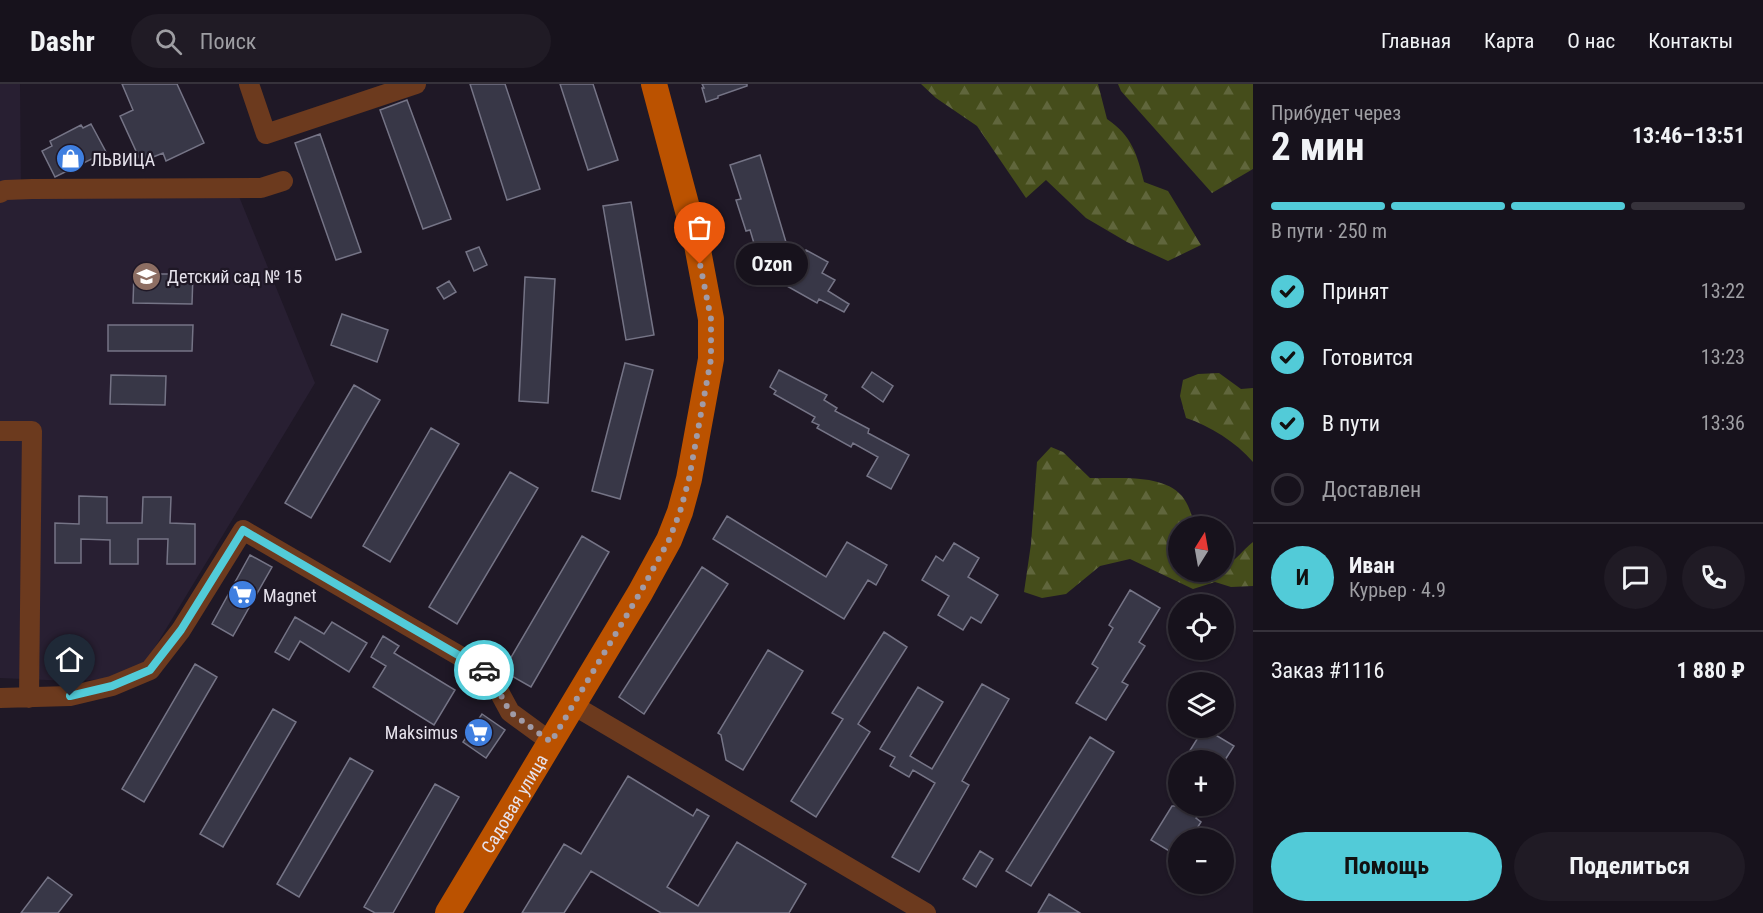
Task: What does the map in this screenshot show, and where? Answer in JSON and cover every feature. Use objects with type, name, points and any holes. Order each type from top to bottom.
[{"type":"main road","name":"Садовая улица","points":[[448,913],[640,593],[669,540],[689,479],[711,359],[711,319],[697,246],[654,84]]},
{"type":"street","points":[[249,84],[266,134],[416,84]]},
{"type":"street","points":[[0,193],[5,190],[261,188],[283,181]]},
{"type":"street","points":[[0,431],[32,431],[28,698]]},
{"type":"street","points":[[0,698],[70,696],[112,686],[150,670],[181,630],[243,530],[489,673],[510,712],[551,742]]},
{"type":"street","points":[[573,705],[926,913]]},
{"type":"shaded area","points":[[0,84],[20,84],[21,195],[238,194],[315,383],[146,662],[109,679],[70,681],[0,678]]},
{"type":"green space","points":[[921,84],[1098,84],[1107,119],[1128,139],[1139,163],[1144,182],[1168,191],[1201,245],[1168,261],[1127,242],[1086,218],[1046,180],[1026,198],[977,126],[936,98]]},
{"type":"green space","points":[[1118,84],[1253,84],[1253,169],[1212,193],[1121,91]]},
{"type":"green space","points":[[1219,373],[1241,389],[1253,388],[1253,462],[1222,436],[1186,418],[1180,396],[1183,380],[1198,374]]},
{"type":"green space","points":[[1051,447],[1063,452],[1090,478],[1151,480],[1173,489],[1182,496],[1191,516],[1168,516],[1168,577],[1130,559],[1100,566],[1066,594],[1042,598],[1024,592],[1031,544],[1037,462]]},
{"type":"green space","points":[[1253,542],[1253,586],[1231,587],[1215,582],[1234,582],[1234,559]]},
{"type":"green space","points":[[1178,582],[1215,582],[1193,589]]},
{"type":"building","points":[[122,84],[177,84],[204,143],[166,161],[163,153],[141,162],[120,116],[133,110]]},
{"type":"building","points":[[470,84],[505,84],[540,189],[507,200]]},
{"type":"building","points":[[560,84],[593,84],[618,160],[588,170]]},
{"type":"building","points":[[702,84],[747,84],[747,86],[706,102]]},
{"type":"building","points":[[407,100],[451,219],[423,229],[380,110]]},
{"type":"building","points":[[91,124],[106,152],[55,177],[42,151],[52,146],[50,141],[81,125],[83,128]]},
{"type":"building","points":[[320,134],[361,252],[336,260],[295,143]]},
{"type":"building","points":[[760,155],[788,249],[802,256],[806,250],[828,262],[822,273],[835,280],[828,291],[849,304],[844,312],[819,299],[817,303],[771,277],[775,273],[756,263],[752,251],[756,250],[750,230],[746,231],[736,200],[741,199],[730,165]]},
{"type":"building","points":[[631,202],[654,335],[626,340],[603,206]]},
{"type":"building","points":[[479,247],[487,265],[474,271],[466,252]]},
{"type":"building","points":[[134,274],[193,274],[192,304],[133,303]]},
{"type":"building","points":[[525,277],[555,279],[548,403],[519,401]]},
{"type":"building","points":[[449,281],[456,292],[444,299],[437,288]]},
{"type":"building","points":[[342,314],[388,330],[377,362],[331,345]]},
{"type":"building","points":[[108,325],[193,325],[192,351],[108,351]]},
{"type":"building","points":[[625,363],[653,370],[620,499],[592,491]]},
{"type":"building","points":[[779,370],[827,395],[824,400],[837,408],[835,411],[869,429],[868,433],[909,455],[891,489],[867,476],[878,457],[853,443],[851,447],[817,428],[819,425],[812,422],[815,417],[774,394],[776,391],[770,387]]},
{"type":"building","points":[[872,372],[893,386],[883,402],[862,387]]},
{"type":"building","points":[[111,375],[166,376],[165,405],[110,404]]},
{"type":"building","points":[[354,385],[380,400],[311,518],[285,503]]},
{"type":"building","points":[[431,428],[459,444],[390,562],[363,546]]},
{"type":"building","points":[[510,472],[538,488],[457,624],[429,607]]},
{"type":"building","points":[[79,496],[107,497],[107,523],[142,523],[143,497],[171,497],[170,523],[195,524],[195,564],[167,564],[168,539],[138,539],[138,564],[110,564],[110,540],[81,539],[81,563],[55,563],[55,523],[79,524]]},
{"type":"building","points":[[727,516],[826,577],[847,542],[887,565],[876,585],[868,580],[844,619],[713,539]]},
{"type":"building","points":[[582,536],[609,552],[531,687],[503,671]]},
{"type":"building","points":[[954,543],[979,558],[968,577],[998,595],[981,623],[971,617],[963,630],[938,615],[949,596],[922,580],[936,556],[943,561]]},
{"type":"building","name":"Magnet","points":[[250,555],[272,567],[233,636],[212,624]]},
{"type":"building","points":[[702,567],[728,584],[644,714],[619,697]]},
{"type":"building","points":[[1130,590],[1160,608],[1139,642],[1145,646],[1122,682],[1128,685],[1106,720],[1076,703],[1098,668],[1092,664],[1113,628],[1109,625]]},
{"type":"building","points":[[295,617],[324,634],[332,622],[367,643],[349,672],[300,641],[289,660],[275,652]]},
{"type":"building","points":[[884,632],[907,647],[858,724],[870,732],[816,817],[791,801],[843,719],[832,713]]},
{"type":"building","points":[[383,636],[399,646],[394,653],[455,690],[434,725],[373,687],[386,666],[371,657]]},
{"type":"building","points":[[768,650],[803,671],[743,770],[726,760],[721,735],[718,733]]},
{"type":"building","points":[[195,664],[217,677],[144,802],[122,789]]},
{"type":"building","points":[[982,684],[1009,699],[962,781],[969,785],[919,872],[892,857],[935,783],[913,770],[909,777],[890,766],[895,757],[880,749],[918,687],[943,702],[910,756],[932,769]]},
{"type":"building","points":[[273,709],[296,722],[223,847],[200,834]]},
{"type":"building","points":[[482,714],[505,730],[486,758],[463,742]]},
{"type":"building","points":[[1090,737],[1114,752],[1031,886],[1006,871]]},
{"type":"building","points":[[1198,738],[1221,738],[1234,746],[1231,750],[1190,750]]},
{"type":"building","points":[[350,758],[373,771],[299,897],[277,884]]},
{"type":"building","points":[[628,776],[693,816],[697,809],[709,816],[667,887],[698,906],[737,842],[806,884],[789,913],[661,913],[591,871],[564,913],[522,913],[564,844],[581,854]]},
{"type":"building","points":[[435,784],[459,797],[393,913],[375,913],[364,907]]},
{"type":"building","points":[[1168,812],[1168,816],[1197,816],[1196,818],[1201,822],[1197,828],[1168,828],[1168,850],[1151,840]]},
{"type":"building","points":[[980,851],[993,859],[976,887],[963,879]]},
{"type":"building","points":[[48,877],[72,895],[58,913],[21,913]]},
{"type":"building","points":[[1049,894],[1080,913],[1038,913]]},
{"type":"way so far","points":[[484,670],[489,673],[510,712],[551,742],[661,556],[680,512],[689,479],[711,359],[711,319],[700,264]]},
{"type":"place","name":"ЛЬВИЦА","points":[[70,159]]},
{"type":"place","name":"Ozon","points":[[700,264]]},
{"type":"place","name":"Детский сад № 15","points":[[146,276]]},
{"type":"place","name":"Magnet","points":[[242,595]]},
{"type":"place","name":"Maksimus","points":[[479,732]]},
{"type":"route","points":[[70,696],[112,686],[150,670],[181,630],[243,530],[484,670]]}]
